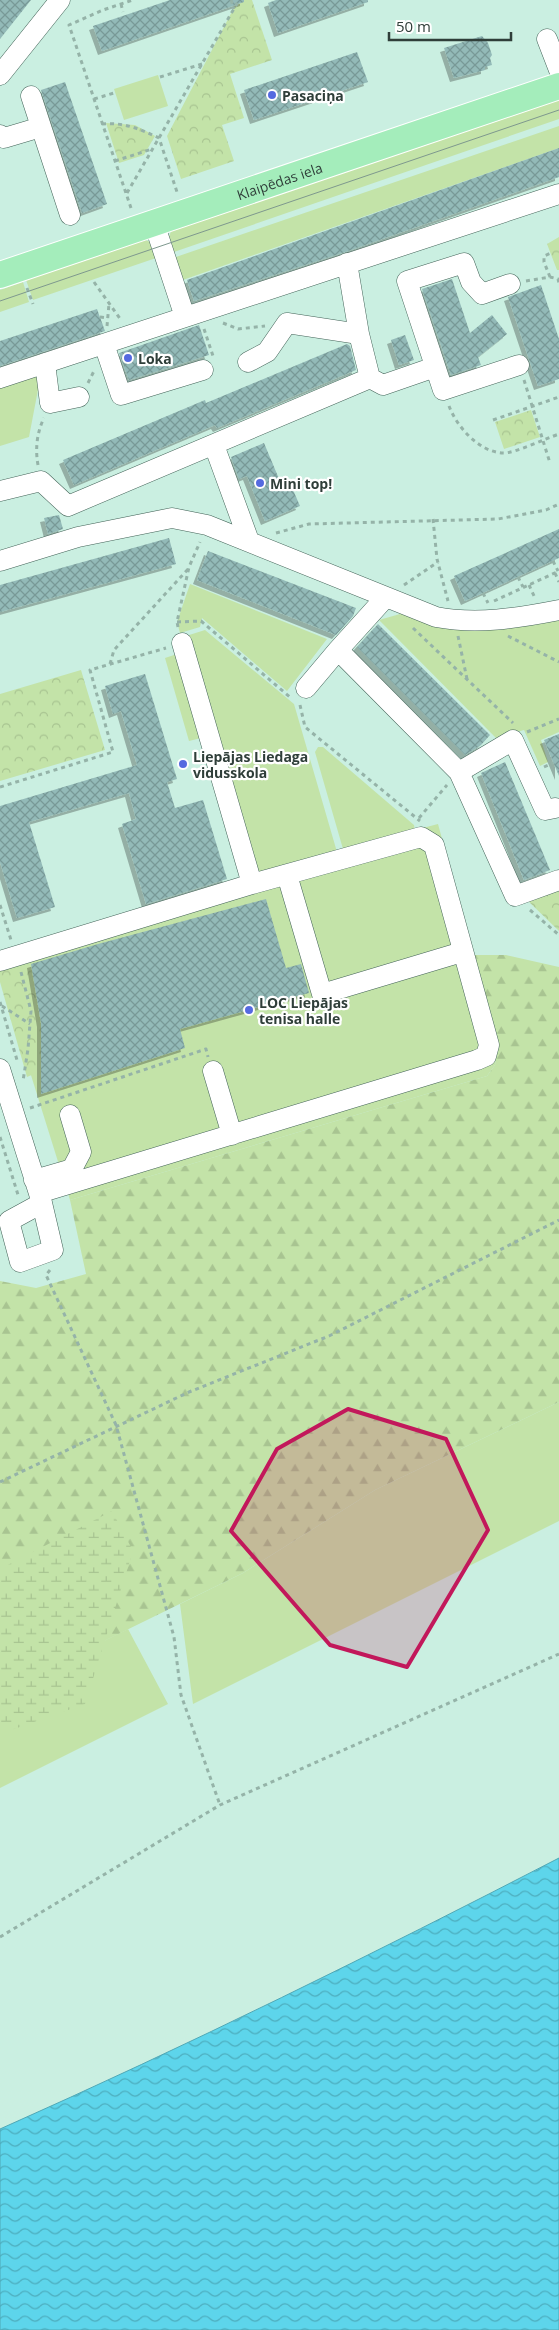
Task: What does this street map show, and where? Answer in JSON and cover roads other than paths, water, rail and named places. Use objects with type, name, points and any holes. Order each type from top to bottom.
[{"type":"main road","name":"Klaipēdas iela","points":[[0,275],[559,86]]},
{"type":"street","points":[[0,76],[60,0]]},
{"type":"street","points":[[547,39],[559,70]]},
{"type":"street","points":[[31,96],[70,215]]},
{"type":"street","points":[[0,136],[4,138],[41,127]]},
{"type":"street","points":[[0,378],[45,363],[105,347],[128,336],[192,314],[559,194]]},
{"type":"street","points":[[154,223],[192,314]]},
{"type":"street","points":[[510,284],[482,294],[471,282],[464,263],[407,281],[443,390],[519,365]]},
{"type":"street","points":[[347,264],[359,334],[370,378]]},
{"type":"street","points":[[248,362],[267,352],[287,323],[359,334]]},
{"type":"street","points":[[105,347],[121,395],[203,370]]},
{"type":"street","points":[[45,363],[50,403],[79,397]]},
{"type":"street","points":[[68,506],[370,378],[383,384],[435,367]]},
{"type":"street","points":[[214,445],[249,541]]},
{"type":"street","points":[[0,491],[41,481],[68,506],[78,537]]},
{"type":"street","points":[[0,561],[78,537],[172,518],[206,525],[415,610],[452,620],[496,621],[559,610]]},
{"type":"street","points":[[306,688],[385,598]]},
{"type":"street","points":[[182,643],[252,884]]},
{"type":"street","points":[[338,650],[459,772],[515,896],[559,880]]},
{"type":"street","points":[[459,772],[519,737],[546,810],[558,810]]},
{"type":"street","points":[[8,959],[252,884],[421,838],[434,845],[462,952],[490,1045],[486,1056],[35,1197]]},
{"type":"street","points":[[286,875],[322,994],[462,952]]},
{"type":"street","points":[[0,1069],[5,1105],[35,1197]]},
{"type":"street","points":[[213,1071],[232,1135]]},
{"type":"street","points":[[35,1197],[72,1169],[81,1152],[70,1115]]},
{"type":"water","points":[[559,1858],[559,2330],[0,2330],[0,2129],[141,2065],[281,1998]]},
{"type":"tram line","points":[[0,301],[559,110]]},
{"type":"place","name":"Pasaciņa","points":[[272,95]]},
{"type":"place","name":"Loka","points":[[128,358]]},
{"type":"place","name":"Mini top!","points":[[260,483]]},
{"type":"place","name":"Liepājas Liedaga vidusskola","points":[[183,764]]},
{"type":"place","name":"LOC Liepājas tenisa halle","points":[[249,1010]]}]
